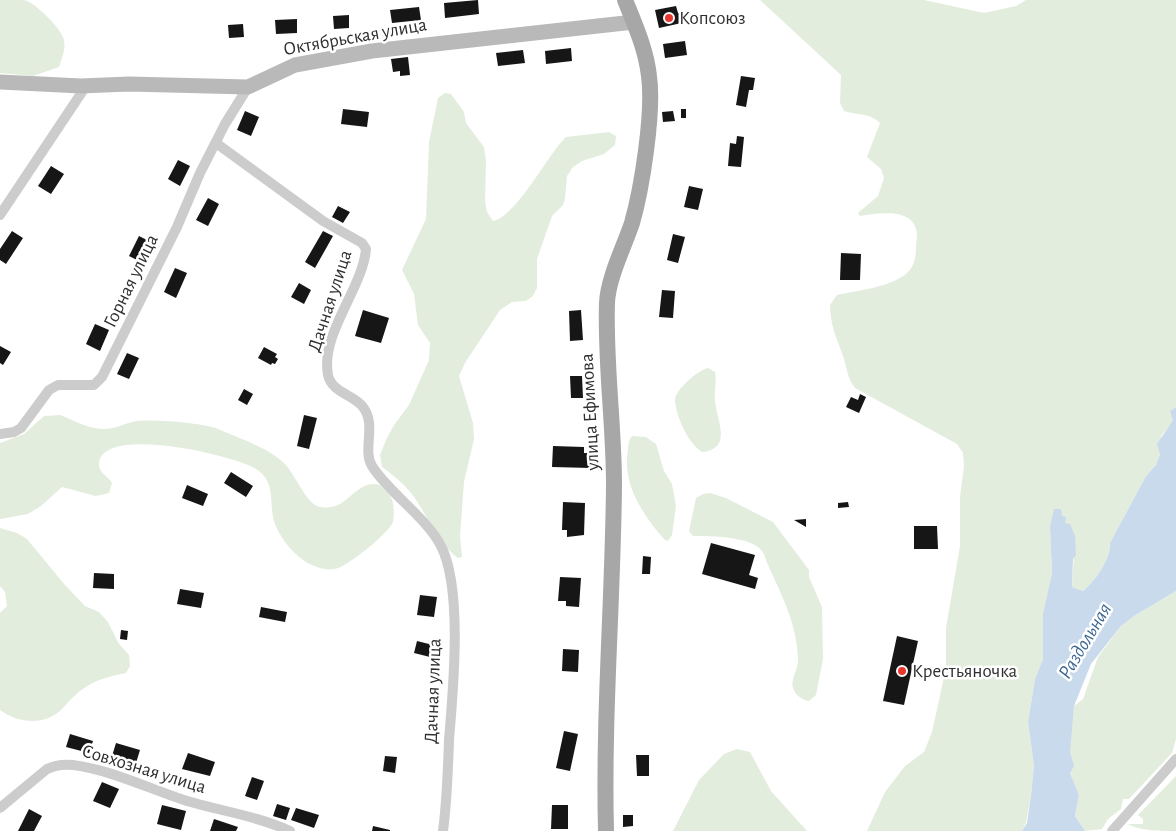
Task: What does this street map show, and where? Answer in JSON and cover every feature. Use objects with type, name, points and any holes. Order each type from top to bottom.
[{"type":"main road","name":"улица Ефимова","points":[[606,831],[605,762],[614,483],[612,424],[606,358],[607,300],[632,221],[648,128],[650,79],[644,48],[625,0]]},
{"type":"street","name":"Октябрьская улица","points":[[0,82],[86,86],[129,84],[248,87],[295,65],[372,50],[634,22]]},
{"type":"street","points":[[0,214],[86,86]]},
{"type":"street","name":"Горная улица","points":[[0,434],[14,432],[21,428],[49,390],[58,385],[94,385],[102,377],[178,227],[216,143],[248,87]]},
{"type":"street","name":"Дачная улица","points":[[216,143],[323,221],[362,243],[366,249],[362,269],[337,325],[328,364],[328,374],[331,384],[360,403],[368,416],[370,464],[440,544],[449,564],[454,671],[443,831]]},
{"type":"street","points":[[1112,831],[1176,759]]},
{"type":"street","name":"Совхозная улица","points":[[0,808],[47,769],[72,764],[189,802],[266,821],[290,831]]},
{"type":"green space","points":[[0,0],[24,0],[29,2],[53,23],[64,40],[63,54],[59,67],[33,76],[0,73]]},
{"type":"green space","points":[[760,0],[924,0],[984,13],[1016,6],[1026,0],[1176,0],[1176,407],[1171,411],[1174,420],[1161,436],[1160,454],[1156,465],[1146,476],[1110,543],[1105,563],[1097,576],[1083,591],[1072,587],[1075,536],[1050,527],[1052,573],[1043,613],[1043,659],[1035,679],[1028,722],[1034,766],[1026,823],[1022,831],[867,831],[885,792],[905,766],[924,752],[932,732],[946,668],[946,628],[960,546],[960,497],[964,466],[963,453],[957,444],[855,388],[851,381],[833,327],[830,305],[837,295],[883,285],[907,273],[913,265],[915,258],[917,231],[907,217],[900,215],[883,213],[860,216],[858,213],[878,196],[884,178],[881,169],[867,157],[880,123],[867,116],[844,111],[840,103],[841,75]]},
{"type":"green space","points":[[445,93],[451,94],[464,112],[466,123],[484,147],[486,161],[485,200],[487,212],[493,221],[512,209],[566,137],[609,132],[616,136],[615,145],[604,154],[582,161],[573,167],[567,176],[563,205],[552,216],[537,259],[537,288],[533,296],[526,301],[512,302],[500,310],[465,363],[459,376],[473,423],[474,439],[464,482],[460,536],[462,557],[458,558],[438,536],[411,493],[398,479],[382,467],[380,455],[394,425],[409,405],[429,360],[430,343],[418,325],[414,294],[402,270],[426,219],[429,142],[438,98]]},
{"type":"green space","points":[[708,368],[715,372],[715,400],[721,432],[718,445],[712,450],[702,452],[692,442],[684,429],[675,400],[679,391],[688,381],[699,372]]},
{"type":"green space","points":[[60,415],[98,429],[111,428],[139,421],[162,421],[189,423],[218,429],[253,444],[278,458],[289,469],[311,501],[320,507],[338,505],[364,486],[371,484],[380,485],[392,500],[394,510],[393,522],[377,541],[344,565],[331,569],[319,568],[301,558],[281,536],[273,516],[271,494],[267,480],[256,469],[244,463],[198,451],[143,444],[121,446],[105,453],[99,468],[112,483],[109,493],[96,496],[62,487],[41,506],[28,514],[0,519],[0,443],[24,434],[44,416]]},
{"type":"green space","points":[[632,436],[646,437],[656,444],[664,471],[672,484],[676,506],[672,535],[668,541],[665,540],[642,510],[631,487],[627,463],[628,444]]},
{"type":"green space","points":[[710,493],[726,498],[773,522],[809,570],[809,577],[822,607],[823,659],[816,695],[809,701],[799,697],[792,685],[798,662],[795,634],[783,599],[762,551],[749,542],[720,537],[693,536],[689,531],[696,498]]},
{"type":"green space","points":[[0,528],[17,533],[27,539],[85,606],[99,612],[108,622],[119,644],[129,655],[130,666],[126,673],[105,678],[91,684],[76,694],[56,714],[41,720],[32,721],[15,718],[0,710],[0,613],[7,606],[5,592],[0,586]]},
{"type":"green space","points":[[1176,591],[1176,739],[1172,753],[1129,799],[1123,799],[1121,809],[1108,819],[1102,829],[1085,831],[1075,816],[1079,795],[1070,773],[1070,734],[1074,706],[1083,699],[1098,657],[1121,626]]},
{"type":"green space","points":[[737,749],[750,752],[771,791],[807,831],[673,831],[699,780],[724,754]]},
{"type":"green space","points":[[1176,776],[1176,831],[1144,829],[1128,824],[1143,824],[1143,819],[1138,815]]},
{"type":"water","name":"Раздольная","points":[[1176,407],[1176,591],[1121,626],[1091,664],[1074,706],[1070,752],[1074,766],[1070,773],[1079,795],[1075,816],[1085,831],[1022,831],[1027,823],[1034,766],[1028,722],[1035,679],[1043,659],[1043,613],[1052,573],[1050,527],[1054,509],[1061,509],[1062,516],[1066,517],[1065,523],[1070,524],[1075,536],[1076,555],[1073,559],[1072,587],[1083,591],[1092,582],[1105,563],[1110,543],[1146,476],[1156,465],[1160,454],[1157,444],[1173,420],[1170,411]]},
{"type":"building","points":[[478,0],[479,14],[445,18],[444,3]]},
{"type":"building","points":[[676,6],[678,13],[684,12],[686,22],[659,28],[655,10]]},
{"type":"building","points":[[419,7],[421,20],[392,23],[390,10]]},
{"type":"building","points":[[349,15],[349,28],[334,29],[333,16]]},
{"type":"building","points":[[297,19],[297,33],[276,34],[275,20]]},
{"type":"building","points":[[243,24],[244,37],[229,38],[228,25]]},
{"type":"building","points":[[685,41],[687,55],[665,58],[663,44]]},
{"type":"building","points":[[571,48],[572,61],[546,64],[545,51]]},
{"type":"building","points":[[523,50],[525,63],[498,66],[496,53]]},
{"type":"building","points":[[408,57],[410,75],[400,76],[400,71],[393,72],[391,59]]},
{"type":"building","points":[[741,76],[755,78],[753,90],[749,90],[746,107],[736,105]]},
{"type":"building","points":[[343,109],[369,112],[367,127],[341,124]]},
{"type":"building","points":[[681,109],[686,109],[686,118],[681,118]]},
{"type":"building","points":[[245,111],[259,117],[251,136],[237,130]]},
{"type":"building","points":[[673,111],[675,121],[663,122],[662,112]]},
{"type":"building","points":[[737,136],[744,137],[741,167],[728,166],[730,143],[736,144]]},
{"type":"building","points":[[178,160],[190,166],[180,186],[168,179]]},
{"type":"building","points":[[51,166],[64,174],[51,194],[38,186]]},
{"type":"building","points":[[689,186],[703,189],[698,210],[684,207]]},
{"type":"building","points":[[208,198],[219,204],[208,226],[196,220]]},
{"type":"building","points":[[338,206],[350,212],[343,223],[332,217]]},
{"type":"building","points":[[12,231],[23,238],[6,264],[0,260],[0,249]]},
{"type":"building","points":[[323,231],[333,236],[315,268],[305,262]]},
{"type":"building","points":[[673,234],[685,237],[678,263],[667,260]]},
{"type":"building","points":[[139,236],[151,242],[141,262],[129,256]]},
{"type":"building","points":[[841,253],[861,254],[860,280],[840,280]]},
{"type":"building","points":[[175,268],[187,273],[176,298],[164,292]]},
{"type":"building","points":[[299,283],[311,290],[304,304],[291,297]]},
{"type":"building","points":[[662,290],[675,291],[673,318],[659,317]]},
{"type":"building","points":[[363,310],[389,318],[381,343],[355,336]]},
{"type":"building","points":[[581,310],[583,340],[570,341],[569,311]]},
{"type":"building","points":[[95,324],[109,330],[100,351],[86,344]]},
{"type":"building","points":[[0,346],[11,352],[3,365],[0,363]]},
{"type":"building","points":[[264,347],[277,354],[275,357],[278,359],[275,364],[272,363],[271,365],[258,358]]},
{"type":"building","points":[[127,353],[139,358],[129,379],[117,374]]},
{"type":"building","points":[[570,376],[582,376],[583,398],[571,398]]},
{"type":"building","points":[[244,389],[253,394],[247,405],[238,400]]},
{"type":"building","points":[[860,394],[866,397],[859,413],[846,407],[851,397],[858,400]]},
{"type":"building","points":[[304,415],[317,418],[309,449],[297,446]]},
{"type":"building","points":[[553,446],[584,447],[584,453],[591,453],[591,468],[552,467]]},
{"type":"building","points":[[231,472],[253,486],[246,497],[224,483]]},
{"type":"building","points":[[187,485],[208,494],[203,506],[182,498]]},
{"type":"building","points":[[563,502],[585,503],[584,535],[567,537],[567,530],[562,530]]},
{"type":"building","points":[[848,502],[849,507],[838,508],[838,503]]},
{"type":"building","points":[[806,519],[806,527],[794,520]]},
{"type":"building","points":[[914,526],[937,526],[938,549],[914,549]]},
{"type":"building","points":[[711,543],[755,555],[749,575],[758,578],[755,589],[702,574]]},
{"type":"building","points":[[643,556],[651,557],[650,574],[642,574]]},
{"type":"building","points":[[94,573],[114,574],[114,589],[93,588]]},
{"type":"building","points":[[560,577],[581,578],[579,607],[566,606],[566,601],[558,601]]},
{"type":"building","points":[[180,589],[204,593],[201,608],[177,604]]},
{"type":"building","points":[[420,595],[437,597],[434,617],[417,615]]},
{"type":"building","points":[[261,607],[287,612],[285,622],[259,617]]},
{"type":"building","points":[[121,630],[128,631],[127,640],[120,639]]},
{"type":"building","points":[[897,636],[918,641],[904,705],[883,701]]},
{"type":"building","points":[[417,641],[433,645],[430,657],[414,653]]},
{"type":"building","points":[[563,649],[579,650],[578,672],[562,671]]},
{"type":"building","points":[[564,731],[578,734],[570,771],[556,768]]},
{"type":"building","points":[[70,734],[93,741],[89,753],[66,747]]},
{"type":"building","points":[[116,743],[140,750],[136,763],[112,756]]},
{"type":"building","points":[[188,753],[215,762],[210,776],[182,769]]},
{"type":"building","points":[[636,755],[649,755],[649,776],[637,776]]},
{"type":"building","points":[[385,756],[397,757],[395,773],[383,771]]},
{"type":"building","points":[[252,777],[264,781],[257,800],[245,796]]},
{"type":"building","points":[[102,782],[119,789],[110,808],[93,801]]},
{"type":"building","points":[[277,804],[290,808],[286,820],[273,816]]},
{"type":"building","points":[[162,805],[186,811],[181,830],[157,824]]},
{"type":"building","points":[[552,805],[568,805],[568,829],[551,829]]},
{"type":"building","points":[[296,808],[319,815],[314,828],[291,820]]},
{"type":"building","points":[[29,809],[42,816],[34,831],[18,831]]},
{"type":"building","points":[[623,815],[633,815],[633,826],[623,827]]},
{"type":"building","points":[[214,819],[238,827],[236,831],[210,831]]},
{"type":"building","points":[[373,826],[390,830],[390,831],[372,831]]},
{"type":"place","name":"Копсоюз","points":[[669,18]]},
{"type":"place","name":"Крестьяночка","points":[[902,671]]}]
